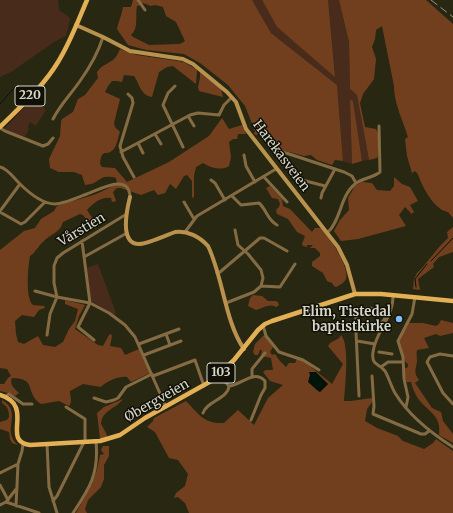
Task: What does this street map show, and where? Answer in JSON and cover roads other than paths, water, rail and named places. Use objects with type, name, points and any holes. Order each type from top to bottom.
[{"type":"main road","name":"220","points":[[0,128],[49,75],[60,58],[87,0]]},
{"type":"main road","points":[[263,325],[355,294],[372,293],[453,301]]},
{"type":"main road","name":"Øbergveien","points":[[23,444],[98,442],[120,435],[141,420],[204,386],[219,375],[244,349],[263,325]]},
{"type":"main road","points":[[2,396],[12,402],[16,411],[13,434],[17,440],[23,444]]},
{"type":"street","points":[[138,0],[145,10]]},
{"type":"street","name":"Harekasveien","points":[[76,25],[130,51],[178,58],[187,61],[193,64],[232,97],[238,106],[246,129],[276,169],[328,232],[343,256],[355,294]]},
{"type":"street","points":[[53,119],[90,67],[100,48],[103,37]]},
{"type":"street","points":[[175,86],[171,89],[163,103],[163,109],[183,147]]},
{"type":"street","points":[[128,94],[132,98],[133,103],[120,146],[121,152],[134,177]]},
{"type":"street","points":[[121,152],[188,116],[198,114],[219,115],[224,105],[232,97]]},
{"type":"street","points":[[188,116],[194,126]]},
{"type":"street","points":[[328,232],[333,227],[348,193],[356,183],[380,172],[379,126]]},
{"type":"street","points":[[0,128],[44,146],[53,138]]},
{"type":"street","points":[[155,134],[161,144]]},
{"type":"street","points":[[138,143],[143,153]]},
{"type":"street","points":[[275,153],[283,152],[335,169],[348,174],[356,183]]},
{"type":"street","points":[[244,155],[246,166],[256,182]]},
{"type":"street","points":[[0,167],[45,202],[57,204],[111,185],[122,185],[127,188],[130,197],[125,216],[127,233],[132,241],[139,244],[175,232],[185,232],[204,242],[210,251],[239,342],[244,349]]},
{"type":"street","points":[[185,232],[194,219],[276,169]]},
{"type":"street","points":[[321,198],[325,186],[335,169]]},
{"type":"street","points":[[264,177],[287,202]]},
{"type":"street","points":[[211,180],[215,183],[225,200]]},
{"type":"street","points":[[297,180],[325,186]]},
{"type":"street","points":[[20,184],[0,212],[18,224],[23,224],[45,202]]},
{"type":"street","points":[[232,196],[241,205],[259,203],[270,220],[277,225]]},
{"type":"street","points":[[184,202],[194,219]]},
{"type":"street","name":"Vårstien","points":[[57,298],[54,288],[53,274],[56,260],[63,252],[125,216]]},
{"type":"street","points":[[226,303],[254,292],[261,286],[263,278],[262,272],[245,251],[238,245],[235,230]]},
{"type":"street","points":[[84,257],[127,233]]},
{"type":"street","points":[[217,273],[262,238],[287,251]]},
{"type":"street","points":[[82,241],[90,303],[78,327],[94,340]]},
{"type":"street","points":[[261,286],[280,287],[295,264]]},
{"type":"street","points":[[35,291],[57,298],[90,303],[109,313],[125,325],[139,344],[166,407]]},
{"type":"street","points":[[393,295],[392,309],[380,330],[375,344],[373,359],[385,372],[395,393],[406,407],[429,431],[453,447]]},
{"type":"street","points":[[406,407],[408,396],[404,379],[403,357],[398,345],[398,339],[412,314],[415,297]]},
{"type":"street","points":[[47,335],[50,314],[57,298]]},
{"type":"street","points":[[356,327],[375,326],[380,324],[386,316],[385,311],[368,308],[356,309],[356,327],[359,396]]},
{"type":"street","points":[[263,325],[266,336],[279,352],[303,360],[319,370]]},
{"type":"street","points":[[139,344],[179,329]]},
{"type":"street","points":[[166,334],[170,345]]},
{"type":"street","points":[[144,355],[181,341]]},
{"type":"street","points":[[357,341],[375,344]]},
{"type":"street","points":[[379,352],[390,353],[388,362]]},
{"type":"street","points":[[252,377],[252,369],[265,353]]},
{"type":"street","points":[[453,356],[434,355],[430,357],[428,366],[443,393],[453,404]]},
{"type":"street","points":[[94,398],[106,402],[114,400],[118,398],[126,387],[152,375],[195,360],[204,386]]},
{"type":"street","points":[[381,367],[388,362],[403,362]]},
{"type":"street","points":[[219,375],[229,386]]},
{"type":"street","points":[[203,413],[205,408],[227,391],[229,386],[257,376],[265,381],[266,386],[260,395],[251,420]]},
{"type":"street","points":[[372,376],[374,406],[373,414],[421,434],[425,434],[429,431]]},
{"type":"street","points":[[2,396],[9,394],[23,404],[32,404]]},
{"type":"street","points":[[53,500],[57,496],[84,442],[85,419],[66,407]]},
{"type":"street","points":[[73,513],[94,477],[97,462],[98,442]]},
{"type":"street","points":[[16,506],[18,464],[23,444]]},
{"type":"street","points":[[47,444],[48,487],[57,513]]},
{"type":"street","points":[[0,473],[18,464]]},
{"type":"street","points":[[0,485],[7,501],[16,506],[39,513]]},
{"type":"street","points":[[0,506],[7,501],[17,488]]},
{"type":"waterway","points":[[0,104],[15,87]]},
{"type":"waterway","points":[[431,261],[453,238]]},
{"type":"waterway","points":[[416,287],[415,279],[427,264]]},
{"type":"railway","points":[[431,0],[453,17]]},
{"type":"place","name":"Elim, Tistedal baptistkirke","points":[[399,319]]}]
